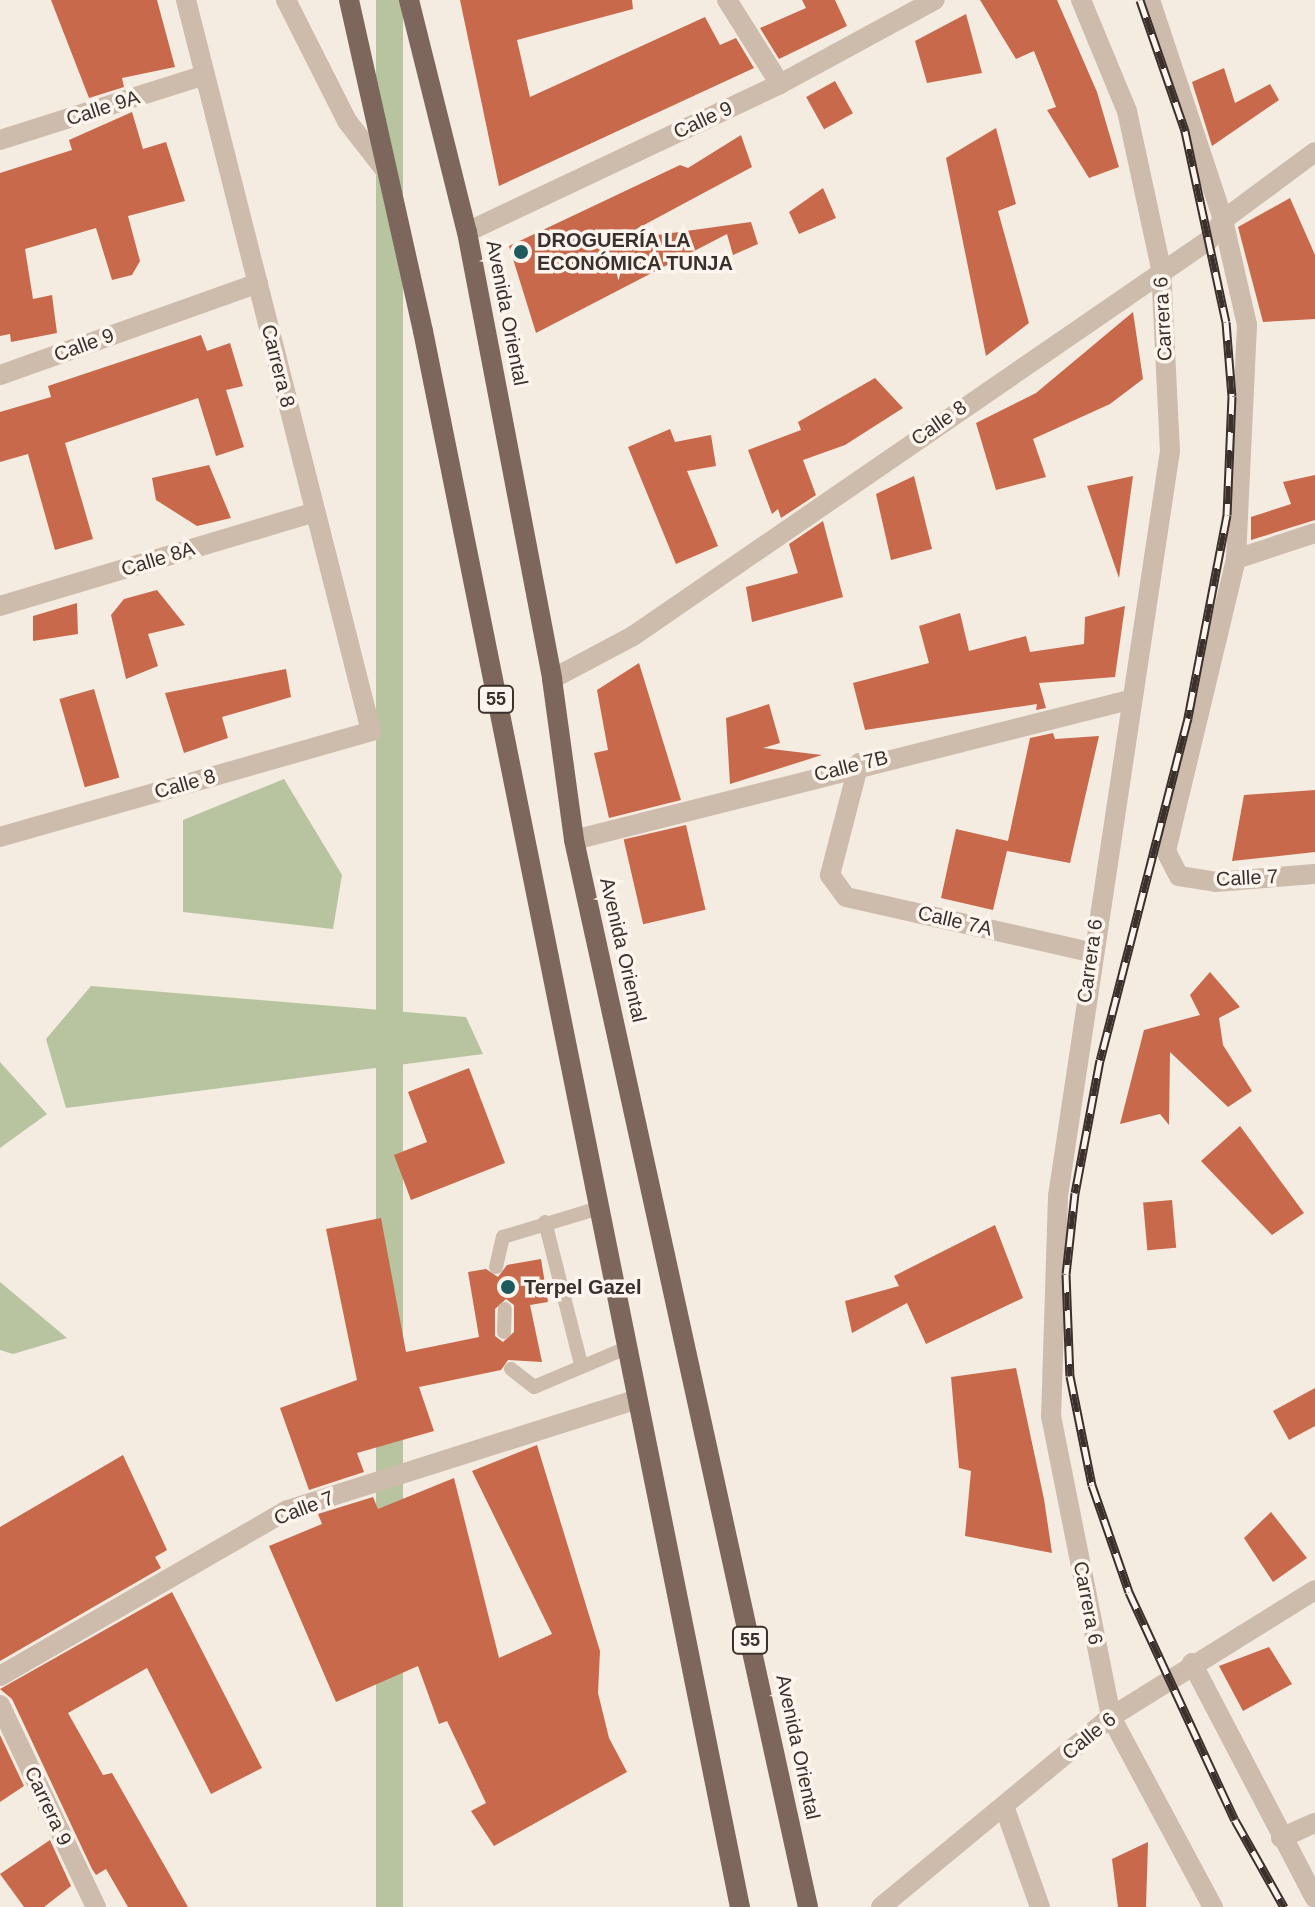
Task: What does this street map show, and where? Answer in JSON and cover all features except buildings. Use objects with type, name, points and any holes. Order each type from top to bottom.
[{"type":"main road","name":"55","points":[[349,0],[389,175],[634,1400],[740,1907]]},
{"type":"main road","name":"Avenida Oriental","points":[[412,1],[467,232],[552,679],[574,840],[808,1907]]},
{"type":"street","name":"Carrera 8","points":[[186,0],[371,731]]},
{"type":"street","points":[[286,0],[347,121],[389,175]]},
{"type":"street","points":[[727,0],[780,84]]},
{"type":"street","name":"Calle 9","points":[[467,232],[780,84],[935,0]]},
{"type":"street","name":"Carrera 6","points":[[1081,0],[1127,111],[1161,268],[1170,451],[1090,952],[1058,1196],[1051,1416],[1111,1717],[1213,1907]]},
{"type":"street","points":[[1150,0],[1223,220],[1247,325],[1236,559],[1315,533]]},
{"type":"street","name":"Calle 9A","points":[[0,140],[205,75]]},
{"type":"street","name":"Calle 8","points":[[552,679],[633,636],[1161,268],[1209,240],[1223,220],[1315,152]]},
{"type":"street","name":"Calle 9","points":[[0,375],[258,283]]},
{"type":"street","name":"Calle 8A","points":[[0,606],[315,512]]},
{"type":"street","name":"Calle 7","points":[[1236,559],[1166,851],[1179,876],[1215,882],[1315,874]]},
{"type":"street","name":"Calle 7B","points":[[574,840],[859,763],[1129,700]]},
{"type":"street","name":"Calle 8","points":[[0,837],[371,731]]},
{"type":"street","name":"Calle 7A","points":[[859,763],[830,875],[846,897],[1090,952]]},
{"type":"street","name":"Calle 7","points":[[0,1676],[288,1510],[634,1400]]},
{"type":"street","name":"Calle 6","points":[[881,1907],[1111,1717],[1192,1663],[1315,1590]]},
{"type":"street","points":[[1192,1663],[1315,1898]]},
{"type":"street","name":"Carrera 9","points":[[0,1705],[96,1907]]},
{"type":"street","points":[[1004,1806],[1040,1907]]},
{"type":"street","points":[[1281,1838],[1315,1823]]},
{"type":"lane","points":[[496,1267],[503,1237],[596,1209]]},
{"type":"lane","points":[[545,1222],[581,1364]]},
{"type":"lane","points":[[504,1332],[505,1309]]},
{"type":"lane","points":[[511,1369],[534,1387],[581,1364],[624,1349]]},
{"type":"green space","points":[[376,0],[403,0],[403,1907],[376,1907]]},
{"type":"green space","points":[[284,779],[342,875],[333,929],[183,912],[183,820]]},
{"type":"green space","points":[[91,986],[466,1017],[483,1054],[66,1108],[46,1039]]},
{"type":"green space","points":[[0,1062],[47,1114],[0,1148]]},
{"type":"green space","points":[[0,1282],[67,1338],[13,1354],[0,1350]]},
{"type":"railway","points":[[1140,0],[1185,131],[1226,322],[1232,396],[1227,515],[1188,718],[1100,1060],[1075,1193],[1066,1274],[1070,1376],[1092,1485],[1129,1592],[1235,1820],[1284,1907]]},
{"type":"place","name":"DROGUERÍA LA ECONÓMICA TUNJA","points":[[521,252]]},
{"type":"place","name":"Terpel Gazel","points":[[508,1287]]}]
